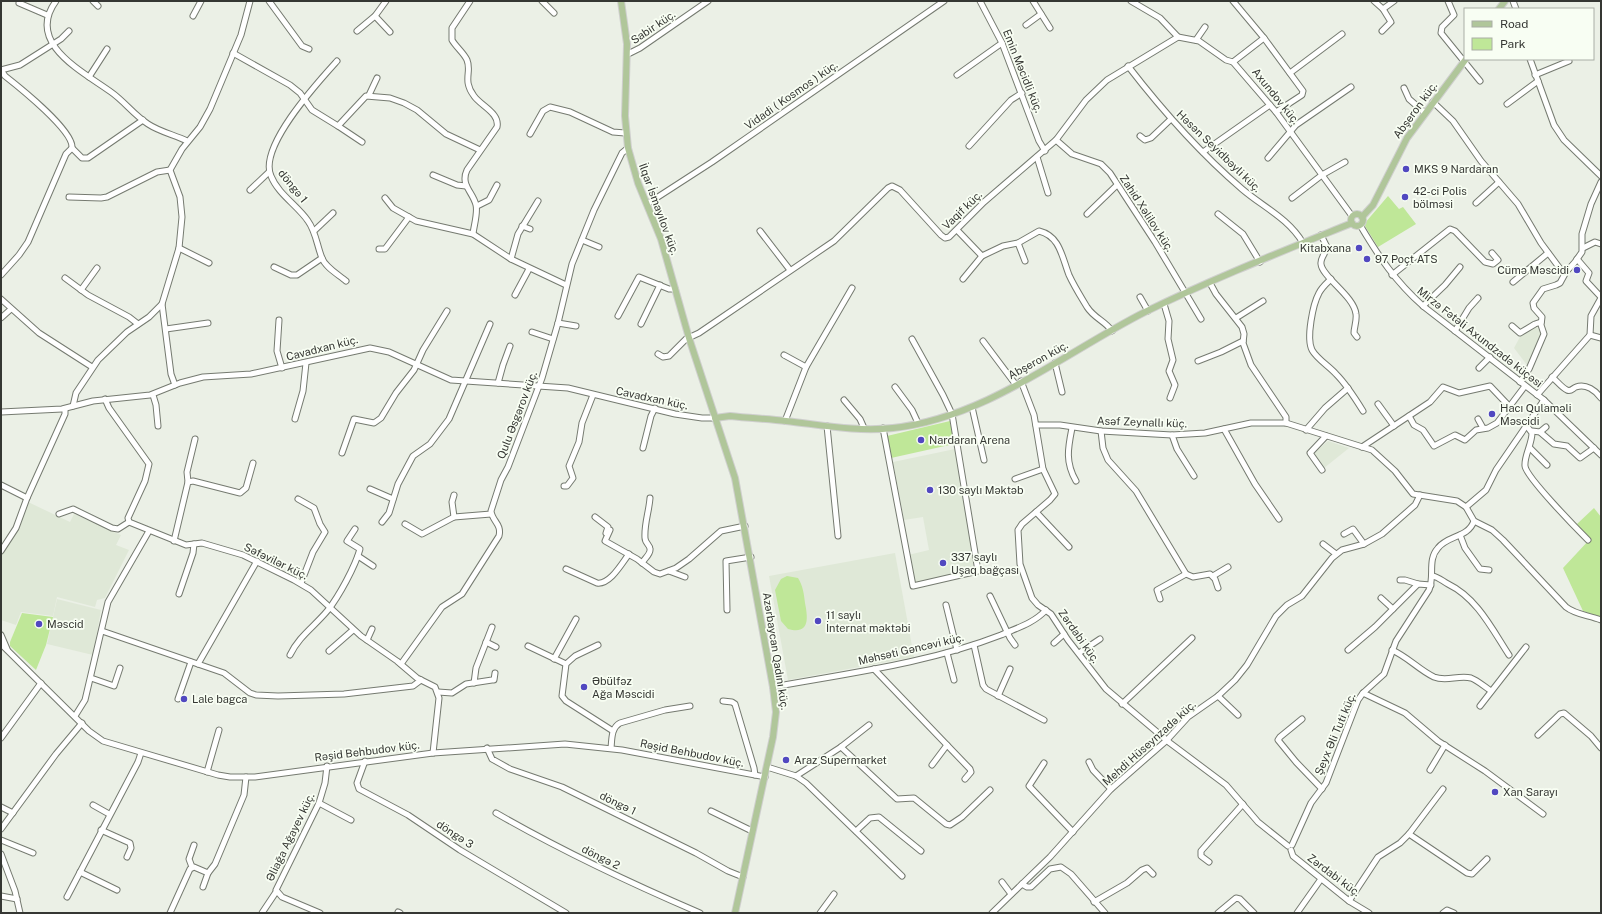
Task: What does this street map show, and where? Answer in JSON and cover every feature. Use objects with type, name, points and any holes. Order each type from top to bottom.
[{"type":"main road","name":"İlqar İsmayılov küç.","points":[[621,1],[627,34],[628,54],[626,134],[628,148],[638,183],[661,239],[689,338],[715,418]]},
{"type":"main road","name":"Abşeron küç.","points":[[1362,217],[1373,205],[1404,142],[1464,61]]},
{"type":"main road","points":[[1357,214],[1362,217],[1363,220],[1360,225],[1354,225],[1352,223],[1352,216],[1357,214]]},
{"type":"main road","name":"Abşeron küç.","points":[[715,418],[730,416],[827,426],[883,428],[918,423],[952,414],[972,406],[1018,383],[1148,311],[1352,223]]},
{"type":"main road","name":"Azərbaycan Qadını küç.","points":[[715,418],[735,478],[745,526],[773,687],[776,719],[765,777],[735,913]]},
{"type":"street","points":[[56,1],[47,15],[47,28],[52,43],[68,61],[113,93],[143,120],[157,129],[187,141]]},
{"type":"street","points":[[92,1],[98,6]]},
{"type":"street","points":[[192,16],[201,1]]},
{"type":"street","points":[[170,170],[187,141],[204,121],[243,28],[250,1]]},
{"type":"street","points":[[269,1],[302,46],[309,49]]},
{"type":"street","points":[[357,31],[376,16],[386,1]]},
{"type":"street","points":[[470,1],[452,28],[451,36],[455,44],[467,59],[467,83],[471,91],[478,101],[497,119],[497,127],[465,174],[466,186],[477,206],[473,234]]},
{"type":"street","points":[[542,1],[554,13]]},
{"type":"street","name":"Sabir küç.","points":[[628,54],[640,48],[708,1]]},
{"type":"street","name":"Vidadi ( Kosmos ) küç.","points":[[647,204],[712,162],[944,1]]},
{"type":"street","name":"Emin Məcidli küç.","points":[[980,1],[1002,43],[1045,151]]},
{"type":"street","points":[[1033,1],[1050,28]]},
{"type":"street","points":[[1131,1],[1160,18],[1178,37],[1196,40],[1226,60],[1233,62],[1264,38]]},
{"type":"street","points":[[1232,1],[1264,38],[1303,93],[1276,112]]},
{"type":"street","points":[[1374,1],[1383,9],[1391,22],[1382,31]]},
{"type":"street","points":[[1383,9],[1394,1]]},
{"type":"street","points":[[1448,1],[1454,15],[1442,27],[1440,33],[1480,81]]},
{"type":"street","points":[[19,3],[47,15]]},
{"type":"street","points":[[1026,25],[1041,14]]},
{"type":"street","points":[[376,16],[390,32]]},
{"type":"street","points":[[1196,40],[1205,27]]},
{"type":"street","points":[[69,31],[61,39],[52,43],[20,65],[1,70],[5,76],[50,114],[70,140],[72,148],[82,158],[88,158],[143,120]]},
{"type":"street","points":[[1290,73],[1342,34]]},
{"type":"street","name":"Vaqif küç.","points":[[658,354],[666,357],[682,342],[699,333],[834,241],[888,188],[892,186],[900,190],[943,237],[950,237],[990,197],[1037,158],[1056,140],[1086,100],[1107,80],[1178,37]]},
{"type":"street","points":[[957,75],[1002,43]]},
{"type":"street","points":[[89,77],[107,49]]},
{"type":"street","points":[[233,53],[285,81],[300,93],[308,106],[317,114],[362,142]]},
{"type":"street","points":[[1530,60],[1554,125],[1564,140],[1601,176]]},
{"type":"street","name":"döngə 1","points":[[337,61],[304,99],[276,143],[268,162],[269,172],[275,183],[308,220],[314,231],[322,258],[346,282]]},
{"type":"street","points":[[1535,75],[1569,61]]},
{"type":"street","name":"Axundov küç.","points":[[1233,62],[1290,130],[1352,216]]},
{"type":"street","name":"Həsən Seyidbəyli küç.","points":[[1128,66],[1171,119],[1242,189],[1291,226],[1303,243]]},
{"type":"street","points":[[369,95],[377,78]]},
{"type":"street","points":[[1507,104],[1538,81]]},
{"type":"street","points":[[1268,158],[1290,130],[1306,116],[1351,87]]},
{"type":"street","points":[[1404,88],[1409,99],[1425,113]]},
{"type":"street","points":[[969,146],[1011,100],[1022,94]]},
{"type":"street","points":[[338,126],[364,97],[369,95],[397,100],[411,106],[446,134],[480,150]]},
{"type":"street","points":[[1433,102],[1453,121],[1521,209],[1548,253],[1564,274]]},
{"type":"street","points":[[1204,152],[1270,105]]},
{"type":"street","points":[[530,134],[543,111],[550,107],[570,112],[613,132],[626,134]]},
{"type":"street","points":[[1140,136],[1145,140],[1151,138],[1171,119]]},
{"type":"street","name":"Zahid Xəlilov küç.","points":[[1056,140],[1072,154],[1101,164],[1110,173],[1155,242],[1201,319]]},
{"type":"street","points":[[1,274],[26,245],[66,154],[72,148]]},
{"type":"street","name":"Qulu Əsgərov küç.","points":[[491,514],[501,480],[508,467],[539,387],[558,323],[566,285],[582,240],[622,153],[628,148]]},
{"type":"street","points":[[1037,158],[1048,193]]},
{"type":"street","points":[[1292,198],[1322,175],[1345,162]]},
{"type":"street","points":[[69,197],[107,197],[157,172],[170,170]]},
{"type":"street","points":[[170,170],[182,206],[182,228],[179,248],[162,304],[171,374],[175,385]]},
{"type":"street","points":[[250,190],[269,172]]},
{"type":"street","points":[[432,175],[457,185],[466,186]]},
{"type":"street","points":[[1476,203],[1499,182]]},
{"type":"street","points":[[1583,248],[1582,234],[1591,204],[1601,182]]},
{"type":"street","points":[[477,206],[489,200],[496,185]]},
{"type":"street","points":[[1086,214],[1117,185]]},
{"type":"street","points":[[385,198],[393,208],[409,217],[420,222],[473,234],[529,269],[566,285]]},
{"type":"street","points":[[511,259],[516,240],[522,226],[538,201]]},
{"type":"street","points":[[314,231],[334,213]]},
{"type":"street","points":[[1218,214],[1243,234],[1260,262]]},
{"type":"street","points":[[379,249],[385,249],[409,217]]},
{"type":"street","name":"Mirzə Fətəli Axundzadə küçəsi","points":[[1360,225],[1392,276],[1423,306],[1544,400],[1601,455]]},
{"type":"street","points":[[522,226],[530,229]]},
{"type":"street","points":[[1392,276],[1450,229],[1455,232],[1484,262],[1490,265],[1498,260],[1492,253]]},
{"type":"street","points":[[956,230],[982,256]]},
{"type":"street","points":[[760,231],[790,270]]},
{"type":"street","points":[[963,279],[982,256],[1002,246],[1018,243],[1039,231],[1051,236],[1060,248],[1070,276],[1087,307],[1094,316],[1108,326],[1112,331]]},
{"type":"street","points":[[1321,236],[1327,247],[1321,260],[1321,267],[1341,289],[1355,310],[1356,318],[1354,333],[1357,337]]},
{"type":"street","points":[[582,240],[599,247]]},
{"type":"street","points":[[1409,416],[1414,425],[1423,430],[1434,446],[1455,435],[1464,440],[1476,430],[1497,423],[1523,384],[1544,337],[1541,315],[1533,306],[1534,300],[1544,288],[1558,284],[1564,274],[1577,259],[1583,248],[1591,243],[1600,242]]},
{"type":"street","points":[[1018,243],[1025,261]]},
{"type":"street","points":[[179,248],[209,263]]},
{"type":"street","points":[[1513,282],[1548,253]]},
{"type":"street","points":[[274,267],[291,276],[296,275],[322,258]]},
{"type":"street","points":[[1537,395],[1590,335],[1591,316],[1601,298],[1586,281],[1589,273],[1577,259]]},
{"type":"street","points":[[1423,306],[1446,285],[1460,267]]},
{"type":"street","points":[[81,290],[97,268]]},
{"type":"street","points":[[515,295],[529,269]]},
{"type":"street","points":[[618,316],[637,278],[640,277],[675,289]]},
{"type":"street","points":[[64,278],[81,290],[129,317],[138,324]]},
{"type":"street","points":[[1331,279],[1322,288],[1317,298],[1312,322],[1310,344],[1314,352],[1348,388],[1363,411]]},
{"type":"street","points":[[1210,283],[1216,294],[1236,318],[1244,331],[1243,341],[1251,365],[1286,417],[1286,423]]},
{"type":"street","points":[[641,324],[660,285]]},
{"type":"street","points":[[785,421],[806,367],[852,288]]},
{"type":"street","points":[[1140,297],[1148,311]]},
{"type":"street","points":[[1455,331],[1469,308],[1478,298]]},
{"type":"street","points":[[1,299],[44,337],[92,368]]},
{"type":"street","points":[[1236,318],[1263,301]]},
{"type":"street","points":[[73,406],[76,393],[90,375],[92,368],[123,336],[149,317],[162,304]]},
{"type":"street","points":[[1164,304],[1169,321],[1168,339],[1173,360],[1169,371],[1175,385],[1170,398]]},
{"type":"street","points":[[1,318],[11,308]]},
{"type":"street","points":[[342,453],[354,419],[374,423],[379,421],[396,393],[416,366],[423,350],[447,311]]},
{"type":"street","points":[[279,320],[277,351],[282,368]]},
{"type":"street","points":[[1512,326],[1520,333],[1541,322]]},
{"type":"street","points":[[166,328],[208,323]]},
{"type":"street","points":[[558,323],[576,326]]},
{"type":"street","points":[[382,522],[389,513],[398,484],[413,456],[430,444],[449,419],[490,324]]},
{"type":"street","points":[[532,332],[553,340]]},
{"type":"street","points":[[1590,335],[1601,338]]},
{"type":"street","points":[[883,428],[912,582],[916,587],[978,571],[952,414],[912,339]]},
{"type":"street","name":"Zərdabi küç.","points":[[983,341],[1027,393],[1036,425],[1043,469],[1055,494],[1022,524],[1018,530],[1019,555],[1022,572],[1030,594],[1038,605],[1052,615],[1099,683],[1122,704],[1141,717],[1167,740],[1226,785],[1258,822],[1290,847],[1293,856],[1349,901],[1368,913]]},
{"type":"street","points":[[1198,361],[1243,341]]},
{"type":"street","points":[[498,383],[510,346]]},
{"type":"street","name":"Cavadxan küç.","points":[[1,412],[65,409],[105,400],[153,395],[175,385],[208,376],[246,375],[282,368],[358,349],[370,348],[388,352],[444,378],[539,387],[568,388],[682,415],[715,418]]},
{"type":"street","points":[[784,355],[806,367]]},
{"type":"street","points":[[1479,368],[1490,357]]},
{"type":"street","points":[[295,419],[303,391],[306,362]]},
{"type":"street","points":[[1055,363],[1062,392]]},
{"type":"street","points":[[1552,377],[1567,390],[1571,390],[1577,386],[1584,386],[1594,390],[1601,398]]},
{"type":"street","points":[[1362,447],[1430,402],[1443,387],[1459,393],[1490,386],[1509,406]]},
{"type":"street","points":[[895,387],[912,410],[918,423]]},
{"type":"street","points":[[1306,430],[1325,408],[1348,388]]},
{"type":"street","points":[[153,395],[156,405],[158,426]]},
{"type":"street","points":[[564,486],[567,486],[573,478],[569,466],[579,442],[582,423],[593,395]]},
{"type":"street","points":[[59,514],[73,509],[112,528],[118,529],[129,522],[128,518],[145,481],[149,464],[108,408],[105,400]]},
{"type":"street","points":[[844,400],[860,419],[864,428]]},
{"type":"street","points":[[1466,507],[1486,490],[1496,470],[1510,452],[1526,425],[1544,400]]},
{"type":"street","points":[[1378,404],[1394,426]]},
{"type":"street","points":[[972,406],[984,460]]},
{"type":"street","points":[[643,448],[649,421],[655,408]]},
{"type":"street","points":[[1,551],[16,528],[27,498],[65,414],[65,409]]},
{"type":"street","points":[[1478,419],[1484,428]]},
{"type":"street","name":"Asəf Zeynallı küç.","points":[[1036,425],[1060,426],[1101,431],[1172,435],[1205,433],[1251,423],[1286,423],[1372,450],[1395,471],[1410,492],[1420,495]]},
{"type":"street","points":[[1526,425],[1532,431],[1540,432],[1554,444],[1567,446],[1580,458],[1594,448]]},
{"type":"street","points":[[827,426],[838,536]]},
{"type":"street","points":[[1540,432],[1546,427]]},
{"type":"street","points":[[1072,428],[1067,451],[1068,465],[1076,481]]},
{"type":"street","points":[[1224,429],[1255,484],[1279,519]]},
{"type":"street","points":[[1101,431],[1103,448],[1108,460],[1136,491],[1186,574],[1193,577],[1207,574],[1213,576],[1218,588]]},
{"type":"street","points":[[1532,431],[1530,448],[1525,465],[1527,471],[1542,491],[1588,540]]},
{"type":"street","points":[[1172,435],[1177,449],[1194,476]]},
{"type":"street","points":[[1322,470],[1310,453],[1326,436]]},
{"type":"street","points":[[174,541],[188,482],[187,472],[195,439]]},
{"type":"street","points":[[1530,448],[1546,465]]},
{"type":"street","points":[[188,482],[193,481],[240,493],[246,488],[253,463]]},
{"type":"street","points":[[1015,479],[1043,469]]},
{"type":"street","points":[[1,485],[27,498]]},
{"type":"street","points":[[370,489],[393,499]]},
{"type":"street","points":[[454,495],[452,502],[454,517]]},
{"type":"street","points":[[1420,495],[1452,499],[1466,507],[1474,521],[1497,534],[1566,607],[1574,612],[1601,620]]},
{"type":"street","name":"Mehdi Hüseynzadə küç.","points":[[992,913],[1050,858],[1111,789],[1167,740],[1188,717],[1218,696],[1241,673],[1276,616],[1287,605],[1302,596],[1336,554],[1342,550],[1364,544],[1388,529],[1415,506],[1420,495]]},
{"type":"street","points":[[642,563],[650,552],[645,541],[644,527],[649,510],[650,498]]},
{"type":"street","points":[[298,499],[314,508],[320,524],[325,532],[313,552],[301,583]]},
{"type":"street","points":[[1036,512],[1069,547]]},
{"type":"street","points":[[401,664],[442,607],[462,594],[487,556],[500,531],[500,526],[491,514],[454,517],[422,534],[405,524]]},
{"type":"street","points":[[596,517],[608,527],[603,539],[605,542]]},
{"type":"street","name":"Şeyx Əli Tuti küç.","points":[[1290,847],[1310,803],[1326,783],[1358,700],[1363,693],[1384,674],[1396,641],[1431,584],[1432,560],[1437,548],[1446,541],[1468,531],[1474,521]]},
{"type":"street","name":"Səfəvilər küç.","points":[[129,522],[186,545],[208,544],[258,561],[301,583],[330,607],[353,630],[421,680],[433,685],[438,692]]},
{"type":"street","points":[[605,542],[629,554],[657,574],[669,571],[689,559],[721,531],[745,526]]},
{"type":"street","points":[[290,655],[298,640],[330,607],[358,556],[360,550],[347,541],[355,529]]},
{"type":"street","points":[[1344,534],[1353,529],[1364,544]]},
{"type":"street","points":[[605,542],[610,530]]},
{"type":"street","points":[[75,716],[82,707],[91,678],[106,611],[113,592],[134,560],[149,531]]},
{"type":"street","points":[[1460,535],[1465,548],[1480,569],[1489,570]]},
{"type":"street","points":[[179,594],[193,553],[194,544]]},
{"type":"street","points":[[1324,544],[1336,554]]},
{"type":"street","points":[[566,569],[597,583],[602,583],[610,578],[629,554]]},
{"type":"street","points":[[358,556],[374,566]]},
{"type":"street","points":[[727,610],[726,561],[751,557]]},
{"type":"street","points":[[198,664],[258,561]]},
{"type":"street","points":[[1213,576],[1228,567]]},
{"type":"street","points":[[669,571],[686,577]]},
{"type":"street","points":[[1160,598],[1157,590],[1186,574]]},
{"type":"street","points":[[1432,576],[1440,578],[1447,584],[1456,587],[1473,602],[1509,655]]},
{"type":"street","points":[[1400,580],[1406,580],[1418,584],[1431,584]]},
{"type":"street","points":[[1348,650],[1365,637],[1418,584]]},
{"type":"street","points":[[990,596],[1007,632],[1016,645]]},
{"type":"street","points":[[1381,598],[1393,609]]},
{"type":"street","points":[[946,605],[957,650]]},
{"type":"street","name":"Məhsəti Gəncəvi küç.","points":[[773,687],[874,669],[947,653],[974,645],[1034,621],[1046,610]]},
{"type":"street","points":[[554,659],[576,619]]},
{"type":"street","points":[[474,683],[475,671],[492,627]]},
{"type":"street","points":[[367,640],[372,629]]},
{"type":"street","points":[[102,630],[227,675],[244,689],[256,695],[278,696],[344,694],[412,686],[421,680]]},
{"type":"street","points":[[329,651],[353,630]]},
{"type":"street","points":[[1054,643],[1064,634]]},
{"type":"street","points":[[1,635],[10,654]]},
{"type":"street","points":[[1122,704],[1192,638]]},
{"type":"street","points":[[1079,653],[1100,639]]},
{"type":"street","points":[[486,642],[496,647]]},
{"type":"street","name":"Rəşid Behbudov küç.","points":[[1,644],[82,723],[103,741],[207,772],[230,777],[246,777],[433,753],[487,748],[565,744],[611,748],[765,777]]},
{"type":"street","points":[[598,645],[575,656],[566,664],[562,693],[563,698],[613,731]]},
{"type":"street","points":[[974,645],[983,685],[998,696],[1044,720]]},
{"type":"street","points":[[528,646],[566,664]]},
{"type":"street","points":[[1480,706],[1526,647]]},
{"type":"street","points":[[1392,650],[1434,677],[1446,680],[1460,677],[1472,678],[1491,691]]},
{"type":"street","points":[[947,653],[954,680]]},
{"type":"street","points":[[178,699],[191,662]]},
{"type":"street","points":[[91,678],[114,686],[120,668]]},
{"type":"street","points":[[874,669],[970,769],[970,772],[965,779]]},
{"type":"street","points":[[998,696],[1010,670]]},
{"type":"street","points":[[433,753],[438,692],[452,693],[463,685],[494,680],[495,673]]},
{"type":"street","points":[[1,738],[41,683]]},
{"type":"street","points":[[1363,693],[1405,713],[1445,746],[1485,770],[1543,814]]},
{"type":"street","points":[[1218,696],[1238,715]]},
{"type":"street","points":[[723,701],[732,702],[735,704],[755,775]]},
{"type":"street","points":[[611,748],[613,731],[620,723],[665,710],[690,706]]},
{"type":"street","points":[[1538,736],[1560,714],[1564,713],[1591,736],[1601,748]]},
{"type":"street","points":[[1302,719],[1278,740],[1296,762],[1322,789]]},
{"type":"street","points":[[1,829],[56,754],[82,723]]},
{"type":"street","points":[[796,776],[841,748],[869,725]]},
{"type":"street","points":[[207,772],[219,730]]},
{"type":"street","points":[[932,765],[947,745]]},
{"type":"street","points":[[1430,770],[1445,746]]},
{"type":"street","name":"döngə 1","points":[[487,748],[492,760],[503,766],[562,787],[689,850],[728,872],[743,877]]},
{"type":"street","points":[[841,748],[897,799],[914,798],[946,824],[950,824],[958,820],[990,790]]},
{"type":"street","points":[[67,897],[138,762],[141,753]]},
{"type":"street","name":"döngə 3","points":[[365,761],[357,783],[359,789],[408,815],[460,850],[566,913]]},
{"type":"street","points":[[1089,762],[1093,770],[1111,789]]},
{"type":"street","points":[[1044,763],[1030,786],[1073,832]]},
{"type":"street","name":"Əliağa Ağayev küç.","points":[[320,913],[276,892],[278,885],[319,803],[325,783],[327,766]]},
{"type":"street","points":[[767,767],[796,776],[806,783],[902,876]]},
{"type":"street","points":[[203,887],[208,873],[215,864],[244,795],[246,777]]},
{"type":"street","points":[[1349,901],[1378,857],[1400,843],[1409,834],[1443,790]]},
{"type":"street","points":[[319,803],[351,820]]},
{"type":"street","points":[[1209,862],[1201,856],[1201,851],[1243,804]]},
{"type":"street","points":[[93,805],[110,814]]},
{"type":"street","points":[[1,807],[13,813]]},
{"type":"street","points":[[712,811],[752,831]]},
{"type":"street","name":"döngə 2","points":[[496,813],[536,836],[623,879],[700,913]]},
{"type":"street","points":[[856,831],[870,818],[880,817],[921,851]]},
{"type":"street","points":[[101,830],[130,843],[131,848],[127,857]]},
{"type":"street","points":[[1409,834],[1467,873],[1472,874],[1487,858]]},
{"type":"street","points":[[1,840],[33,853]]},
{"type":"street","points":[[192,868],[189,859],[194,845]]},
{"type":"street","points":[[1,854],[17,899],[20,913]]},
{"type":"street","points":[[1022,884],[1027,887],[1031,887],[1050,869],[1060,867],[1071,874],[1105,913]]},
{"type":"street","points":[[192,868],[208,873]]},
{"type":"street","points":[[170,913],[188,872],[192,868]]},
{"type":"street","points":[[1094,902],[1127,882],[1144,869],[1148,869],[1153,874]]},
{"type":"street","points":[[80,872],[117,890]]},
{"type":"street","points":[[1297,913],[1321,879]]},
{"type":"street","points":[[1002,882],[1011,894]]},
{"type":"street","points":[[262,913],[276,892]]},
{"type":"street","points":[[820,913],[834,894]]},
{"type":"street","points":[[1,896],[17,899]]},
{"type":"street","points":[[1218,913],[1236,898],[1240,899],[1254,913]]},
{"type":"street","points":[[1443,913],[1447,910],[1454,913]]},
{"type":"shaded area","points":[[1535,325],[1543,334],[1527,365],[1514,348],[1521,335]]},
{"type":"shaded area","points":[[1328,441],[1349,448],[1324,468],[1313,454]]},
{"type":"shaded area","name":"130 saylı Məktəb","points":[[955,449],[977,570],[914,584],[908,555],[929,550],[923,517],[904,520],[893,462]]},
{"type":"shaded area","points":[[28,502],[70,522],[74,514],[121,535],[116,545],[129,550],[105,598],[97,600],[95,607],[57,597],[53,616],[21,612],[16,625],[1,620],[1,555],[20,527]]},
{"type":"shaded area","points":[[895,553],[914,657],[788,680],[769,576]]},
{"type":"shaded area","points":[[57,599],[101,610],[93,655],[47,644]]},
{"type":"green space","points":[[1388,196],[1399,209],[1403,207],[1416,224],[1378,247],[1365,226],[1365,223]]},
{"type":"green space","name":"Nardaran Arena","points":[[950,421],[954,444],[891,458],[887,436]]},
{"type":"green space","points":[[1594,508],[1601,517],[1601,617],[1583,611],[1563,568],[1590,539],[1577,524]]},
{"type":"green space","points":[[787,576],[798,578],[803,590],[807,619],[806,624],[800,630],[788,629],[781,621],[775,590],[781,579]]},
{"type":"green space","points":[[22,613],[53,617],[46,645],[36,670],[10,646],[10,642]]},
{"type":"place","name":"MKS 9 Nardaran","points":[[1406,169]]},
{"type":"place","name":"42-ci Polis bölməsi","points":[[1405,197]]},
{"type":"place","name":"Kitabxana","points":[[1359,248]]},
{"type":"place","name":"97 Poçt ATS","points":[[1367,259]]},
{"type":"place","name":"Cümə Məscidi","points":[[1577,270]]},
{"type":"place","name":"Hacı Qulaməli Məscidi","points":[[1492,414]]},
{"type":"place","name":"Nardaran Arena","points":[[921,440]]},
{"type":"place","name":"130 saylı Məktəb","points":[[930,490]]},
{"type":"place","name":"337 saylı Uşaq bağçası","points":[[943,563]]},
{"type":"place","name":"11 saylı İnternat məktəbi","points":[[818,621]]},
{"type":"place","name":"Məscid","points":[[39,624]]},
{"type":"place","name":"Əbülfəz Ağa Məscidi","points":[[584,687]]},
{"type":"place","name":"Lale bagca","points":[[184,699]]},
{"type":"place","name":"Araz Supermarket","points":[[786,760]]},
{"type":"place","name":"Xan Sarayı","points":[[1495,792]]}]
